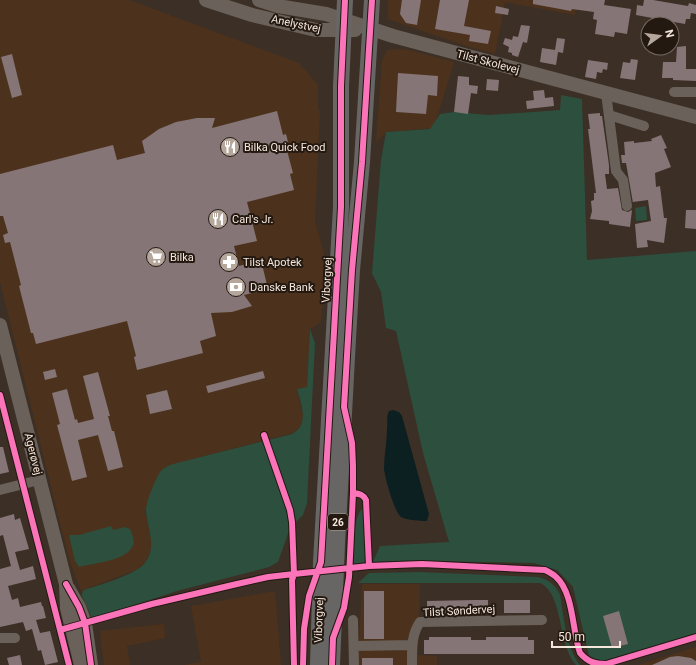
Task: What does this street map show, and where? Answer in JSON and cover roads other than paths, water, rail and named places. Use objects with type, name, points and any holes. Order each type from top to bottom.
[{"type":"main road","name":"Viborgvej","points":[[318,665],[321,562],[341,206],[341,86],[345,0]]},
{"type":"main road","name":"Viborgvej","points":[[332,665],[336,552],[349,316],[362,162],[372,0]]},
{"type":"street","name":"Anelystvej","points":[[206,0],[252,15],[316,30],[344,26],[370,30]]},
{"type":"street","name":"Anelystvej","points":[[260,0],[278,6],[326,14],[344,26]]},
{"type":"street","name":"Tilst Skolevej","points":[[370,30],[696,117]]},
{"type":"street","points":[[674,92],[696,92]]},
{"type":"street","points":[[606,93],[616,171],[623,180],[627,206]]},
{"type":"street","points":[[609,115],[644,126]]},
{"type":"street","name":"Agerøvej","points":[[0,324],[66,584],[67,608],[81,665]]},
{"type":"street","points":[[0,490],[39,480]]},
{"type":"street","name":"Agerøvej","points":[[66,584],[79,607],[85,623],[91,665]]},
{"type":"street","points":[[353,620],[354,665]]},
{"type":"street","name":"Tilst Søndervej","points":[[412,665],[412,645],[415,629],[420,622],[542,620]]},
{"type":"street","points":[[0,638],[15,638]]},
{"type":"street","points":[[354,646],[412,645]]},
{"type":"water","points":[[393,410],[399,412],[402,416],[429,514],[427,521],[412,520],[400,516],[390,494],[384,464],[388,415],[389,411]]},
{"type":"place","name":"Bilka Quick Food","points":[[230,147]]},
{"type":"place","name":"Carl's Jr.","points":[[218,219]]},
{"type":"place","name":"Bilka","points":[[156,257]]},
{"type":"place","name":"Tilst Apotek","points":[[229,262]]},
{"type":"place","name":"Danske Bank","points":[[236,287]]}]
